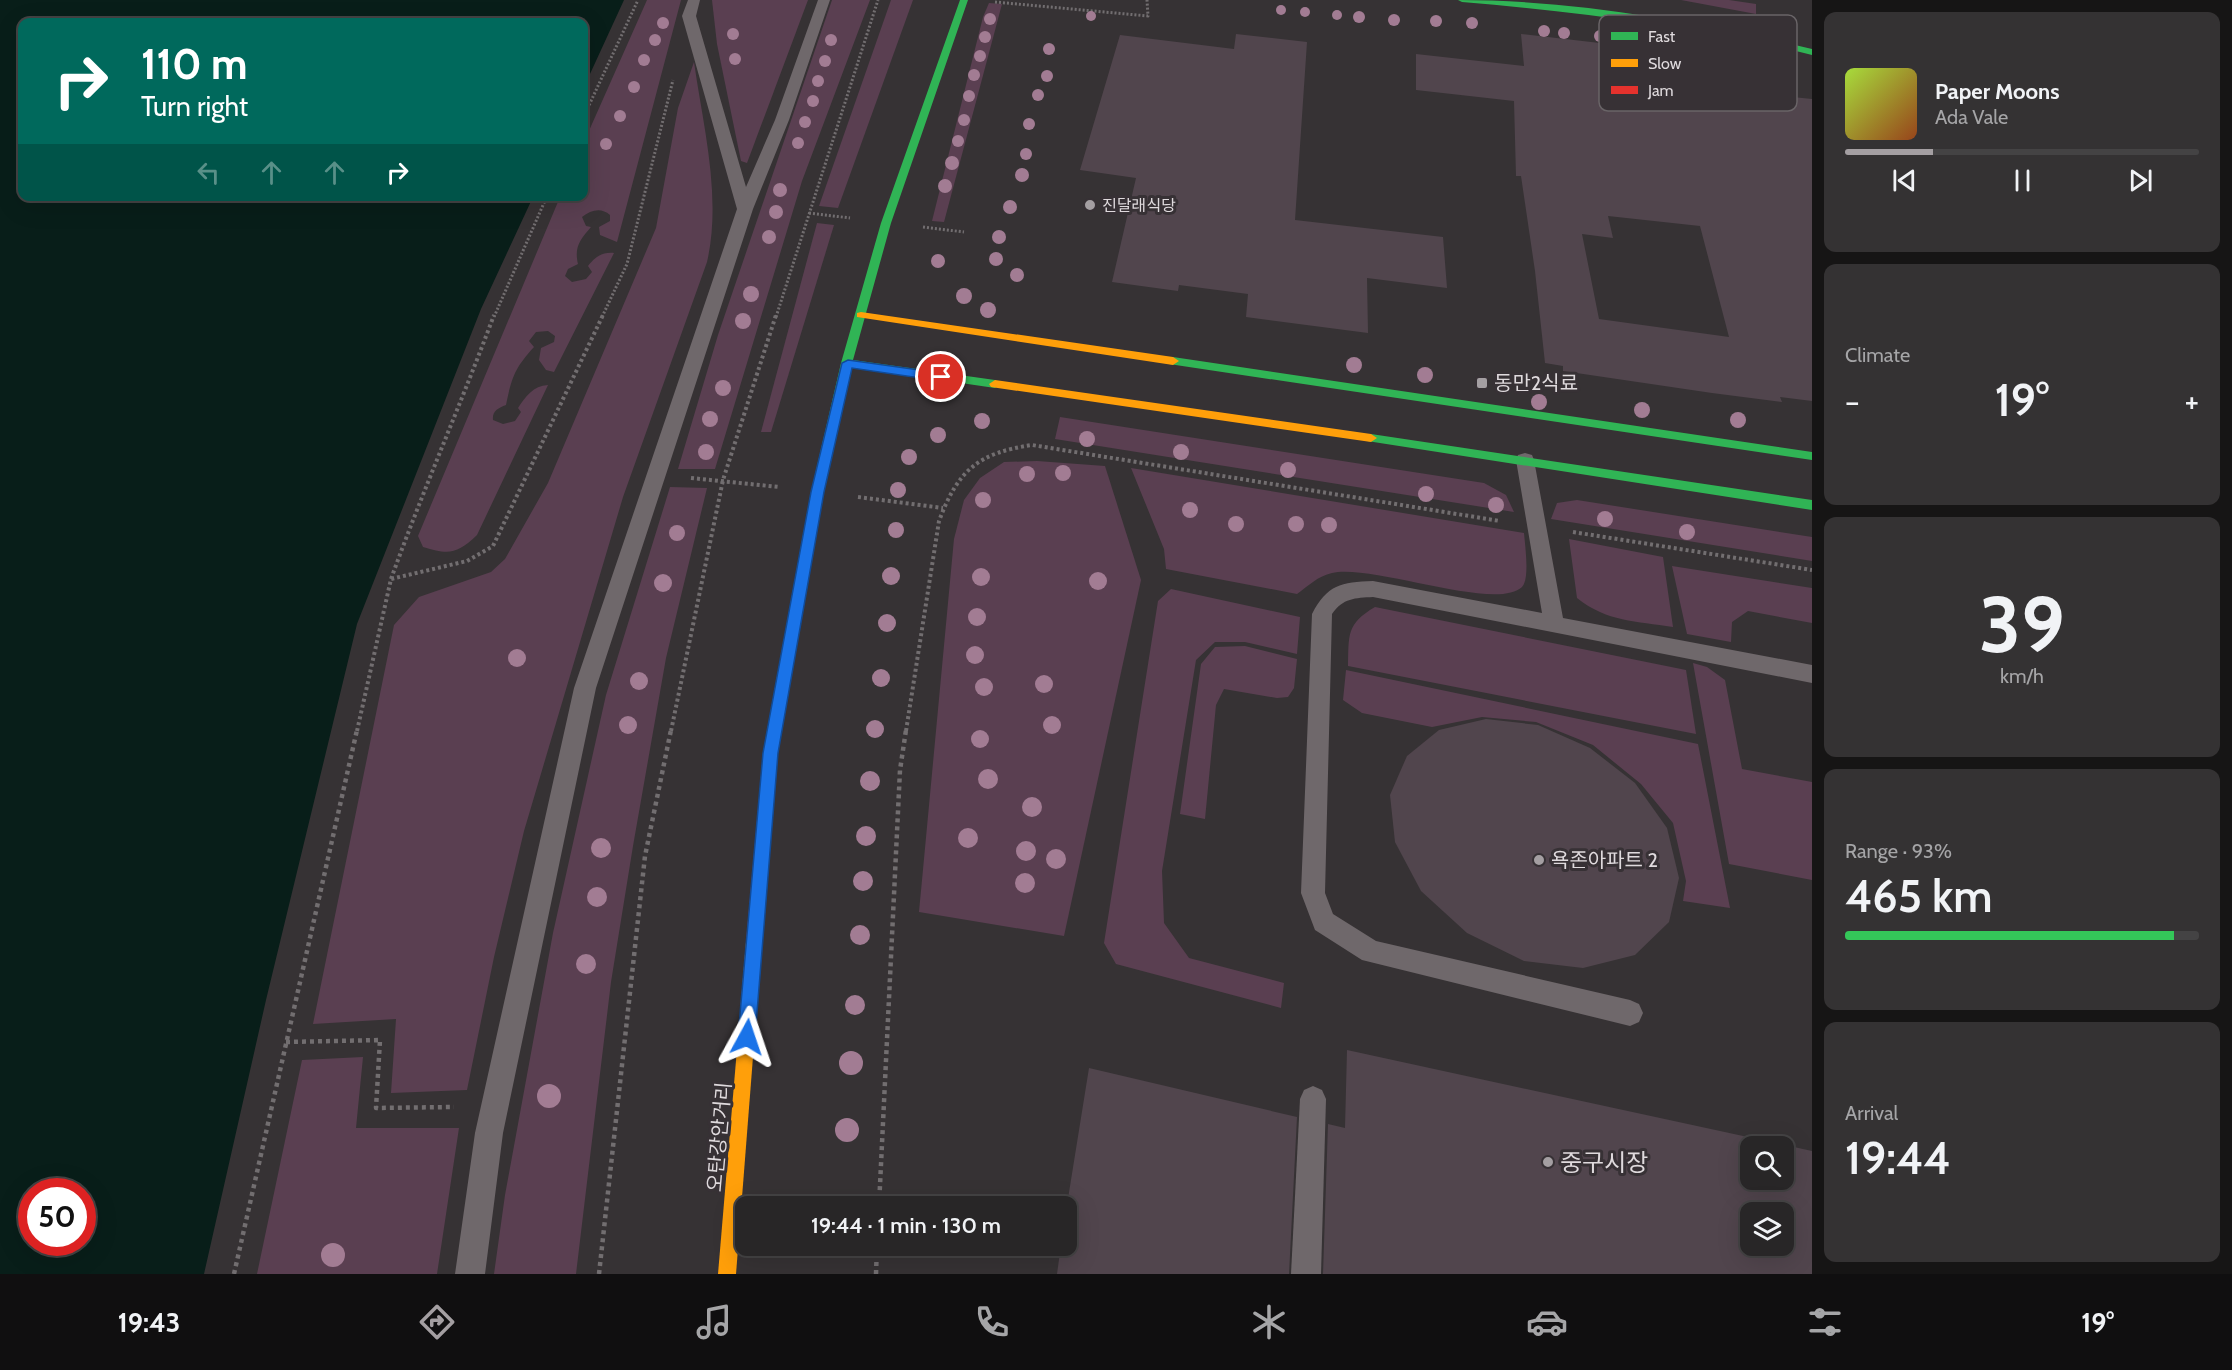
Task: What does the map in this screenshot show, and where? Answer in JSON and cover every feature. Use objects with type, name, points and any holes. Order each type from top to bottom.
[{"type":"main road","name":"오탄강안거리","points":[[727,1274],[770,753],[818,492],[848,363],[886,223],[964,0]]},
{"type":"main road","points":[[1462,0],[1574,8],[1626,15]]},
{"type":"main road","points":[[1797,48],[1812,52]]},
{"type":"main road","points":[[861,315],[1812,456]]},
{"type":"main road","points":[[848,363],[1525,460],[1812,505]]},
{"type":"lane","points":[[694,0],[689,16],[745,209]]},
{"type":"lane","points":[[470,1274],[489,1133],[585,688],[745,209],[782,120],[824,0]]},
{"type":"lane","points":[[1525,460],[1554,624]]},
{"type":"lane","points":[[1630,1013],[1371,952],[1324,922],[1313,893],[1322,614],[1329,599],[1346,590],[1373,589],[1812,674]]},
{"type":"lane","points":[[1306,1274],[1313,1099]]},
{"type":"path","points":[[588,107],[638,0]]},
{"type":"path","points":[[599,1274],[645,856],[723,480],[878,0]]},
{"type":"path","points":[[985,1],[1148,16],[1147,0]]},
{"type":"path","points":[[391,579],[467,561],[493,546],[627,264],[689,16]]},
{"type":"path","points":[[234,1274],[391,579],[418,502],[464,398],[494,316],[545,201]]},
{"type":"path","points":[[879,1196],[900,770],[939,521],[948,496],[966,468],[1004,448],[1032,445],[1812,570]]},
{"type":"path","points":[[723,480],[943,508]]},
{"type":"path","points":[[286,1042],[380,1041],[376,1108],[495,1107]]},
{"type":"path","points":[[876,1274],[877,1256]]},
{"type":"shaded area","points":[[0,0],[624,0],[588,78],[588,18],[18,18],[18,201],[531,201],[481,309],[357,624],[266,1000],[204,1274],[0,1274]]},
{"type":"shaded area","points":[[647,0],[681,0],[617,242],[600,235],[599,227],[610,221],[610,215],[600,210],[585,215],[582,217],[586,226],[591,227],[579,244],[578,264],[568,269],[565,276],[572,282],[586,279],[592,272],[588,266],[593,260],[602,254],[614,253],[554,372],[546,370],[539,360],[541,348],[554,342],[555,336],[548,331],[536,332],[529,341],[534,347],[515,373],[506,405],[493,414],[493,420],[503,424],[515,421],[521,412],[518,408],[527,396],[538,387],[548,385],[477,535],[464,546],[452,551],[446,552],[423,547],[418,536],[558,201],[588,201],[588,133]]},
{"type":"shaded area","points":[[712,0],[808,0],[747,163],[741,161],[717,44]]},
{"type":"shaded area","points":[[832,0],[870,0],[802,181],[715,469],[678,469],[718,335]]},
{"type":"shaded area","points":[[891,0],[913,0],[838,208],[819,206]]},
{"type":"shaded area","points":[[1681,0],[1729,0],[1756,4],[1756,14]]},
{"type":"shaded area","points":[[989,3],[1002,4],[944,222],[932,221],[983,17]]},
{"type":"shaded area","points":[[694,62],[712,187],[713,212],[707,262],[623,497],[524,831],[494,957],[467,1090],[391,1093],[396,1019],[313,1024],[394,625],[419,597],[491,572],[505,559],[548,483],[656,228],[678,108]]},
{"type":"shaded area","points":[[817,223],[834,225],[771,432],[761,432]]},
{"type":"shaded area","points":[[1060,417],[1484,483],[1506,495],[1514,512],[1055,439]]},
{"type":"shaded area","points":[[1037,461],[1105,466],[1141,580],[1064,936],[919,912],[954,539],[964,500],[980,478],[1004,462]]},
{"type":"shaded area","points":[[1131,468],[1524,533],[1526,577],[1522,587],[1508,593],[1487,594],[1375,575],[1351,572],[1332,573],[1322,576],[1297,594],[1166,569],[1164,549]]},
{"type":"shaded area","points":[[670,487],[707,488],[666,658],[633,846],[611,982],[576,1274],[494,1274],[505,1195],[553,933],[606,695]]},
{"type":"shaded area","points":[[1577,500],[1812,537],[1812,561],[1551,519],[1557,503]]},
{"type":"shaded area","points":[[1569,539],[1663,557],[1673,627],[1634,622],[1611,616],[1599,612],[1577,598]]},
{"type":"shaded area","points":[[1672,566],[1812,588],[1812,623],[1748,611],[1732,622],[1731,642],[1687,634]]},
{"type":"shaded area","points":[[1171,589],[1300,617],[1297,654],[1245,642],[1215,642],[1196,660],[1162,871],[1164,923],[1189,958],[1284,983],[1281,1008],[1116,964],[1104,943],[1158,601]]},
{"type":"shaded area","points":[[1375,607],[1686,670],[1696,734],[1348,666],[1351,631],[1359,619]]},
{"type":"shaded area","points":[[1245,646],[1297,659],[1294,688],[1288,697],[1277,698],[1224,689],[1216,705],[1205,819],[1180,814],[1201,664],[1215,647]]},
{"type":"shaded area","points":[[1693,663],[1707,667],[1725,680],[1742,769],[1812,782],[1812,880],[1729,864]]},
{"type":"shaded area","points":[[1346,670],[1698,744],[1730,908],[1683,901],[1686,881],[1673,823],[1641,784],[1593,745],[1536,722],[1482,717],[1432,727],[1362,713],[1343,700]]},
{"type":"shaded area","points":[[363,1057],[356,1128],[459,1128],[437,1274],[257,1274],[302,1060]]},
{"type":"building","points":[[1236,34],[1307,42],[1295,220],[1443,237],[1447,288],[1367,278],[1368,333],[1246,317],[1248,294],[1179,285],[1178,291],[1112,282],[1136,178],[1080,170],[1120,35],[1234,49]]},
{"type":"building","points":[[1521,34],[1599,43],[1599,111],[1797,111],[1797,97],[1812,99],[1812,401],[1780,397],[1782,402],[1712,393],[1563,371],[1563,366],[1545,363],[1521,176],[1516,176],[1514,101],[1416,90],[1416,54],[1524,66]],"holes":[[[1608,216],[1700,226],[1729,337],[1599,319],[1582,234],[1613,238]]]},
{"type":"building","name":"욕존아파트 2","points":[[1486,719],[1538,725],[1590,748],[1635,783],[1667,828],[1679,878],[1669,922],[1635,955],[1583,968],[1524,961],[1467,933],[1421,891],[1395,842],[1390,795],[1407,756],[1439,730]]},
{"type":"building","name":"중구시장","points":[[1347,1050],[1743,1136],[1740,1136],[1740,1190],[1794,1190],[1794,1147],[1812,1151],[1812,1274],[1323,1274],[1328,1124],[1345,1128]]},
{"type":"building","points":[[1089,1068],[1297,1117],[1289,1274],[1057,1274],[1059,1256],[1077,1256],[1077,1196],[1068,1196]]},
{"type":"traffic: fast","points":[[964,0],[886,223],[847,363],[995,384]]},
{"type":"traffic: fast","points":[[1462,0],[1612,15]]},
{"type":"traffic: fast","points":[[1797,49],[1812,52]]},
{"type":"traffic: fast","points":[[1173,361],[1812,456]]},
{"type":"traffic: fast","points":[[766,798],[770,753],[817,492],[847,363]]},
{"type":"traffic: fast","points":[[1371,438],[1812,505]]},
{"type":"traffic: slow","points":[[861,315],[1173,361]]},
{"type":"traffic: slow","points":[[995,384],[1371,438]]},
{"type":"traffic: slow","points":[[727,1274],[754,942]]},
{"type":"traffic: jam","points":[[754,942],[766,798]]},
{"type":"place","name":"진달래식당","points":[[1090,205]]},
{"type":"place","name":"동만2식료","points":[[1482,383]]},
{"type":"place","name":"욕존아파트 2","points":[[1539,860]]},
{"type":"place","name":"중구시장","points":[[1548,1162]]},
{"type":"route","points":[[747,1037],[770,753],[818,492],[848,363],[941,377]]}]
